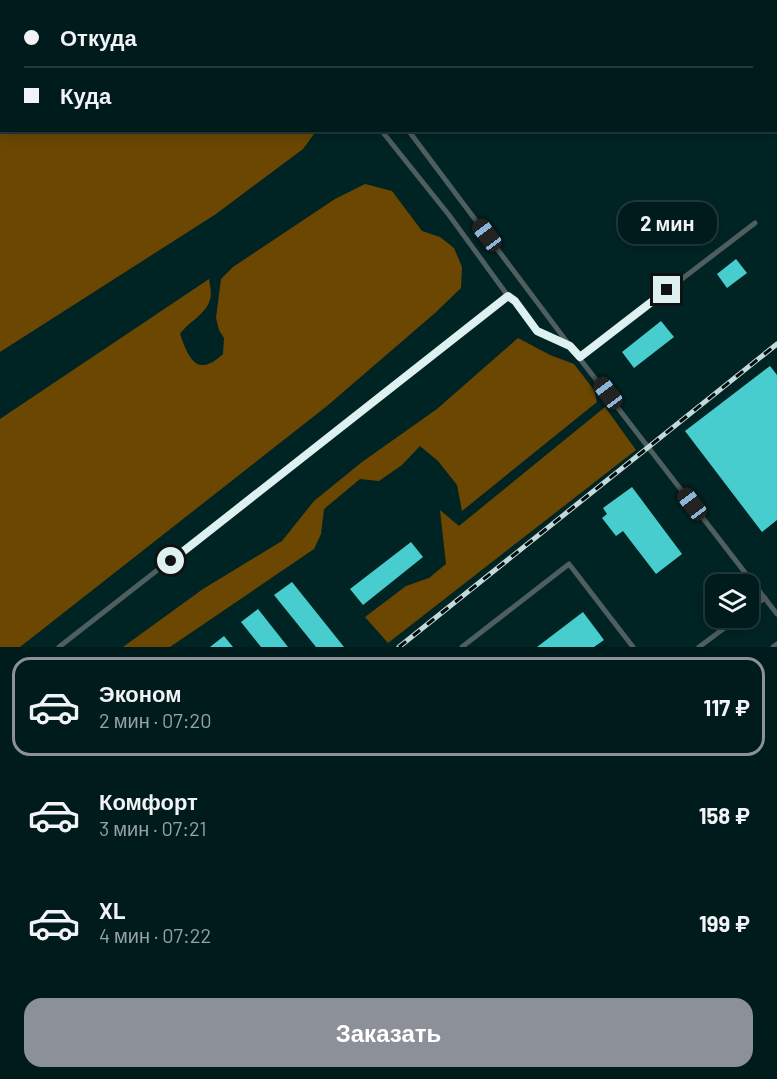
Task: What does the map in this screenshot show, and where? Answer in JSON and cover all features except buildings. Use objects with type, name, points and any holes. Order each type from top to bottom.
[{"type":"lane","points":[[383,132],[537,331],[570,346]]},
{"type":"lane","points":[[410,132],[570,346],[777,614]]},
{"type":"lane","points":[[580,357],[754,223]]},
{"type":"lane","points":[[59,647],[508,296]]},
{"type":"lane","points":[[462,647],[569,564],[629,646]]},
{"type":"lane","points":[[759,602],[765,598]]},
{"type":"lane","points":[[699,647],[725,628]]},
{"type":"shaded area","points":[[0,132],[314,132],[303,149],[216,214],[0,352]]},
{"type":"shaded area","points":[[365,184],[392,191],[422,231],[440,237],[454,248],[462,267],[461,288],[327,406],[20,647],[0,647],[0,419],[209,279],[211,295],[208,304],[180,334],[187,351],[195,362],[207,365],[214,361],[223,354],[224,338],[216,318],[221,279],[233,267],[335,199]]},
{"type":"shaded area","points":[[518,338],[550,355],[574,364],[594,390],[597,402],[462,511],[457,485],[438,461],[420,446],[402,465],[379,481],[360,479],[324,509],[321,534],[314,549],[170,647],[123,647],[203,589],[282,541],[314,501],[362,462],[437,409]]},
{"type":"shaded area","points":[[605,407],[636,450],[388,643],[365,617],[406,586],[429,578],[446,564],[440,510],[459,526]]},
{"type":"railway","points":[[399,647],[777,344]]},
{"type":"route","points":[[171,561],[508,296],[515,301],[537,331],[570,346],[580,357],[667,290]]}]
